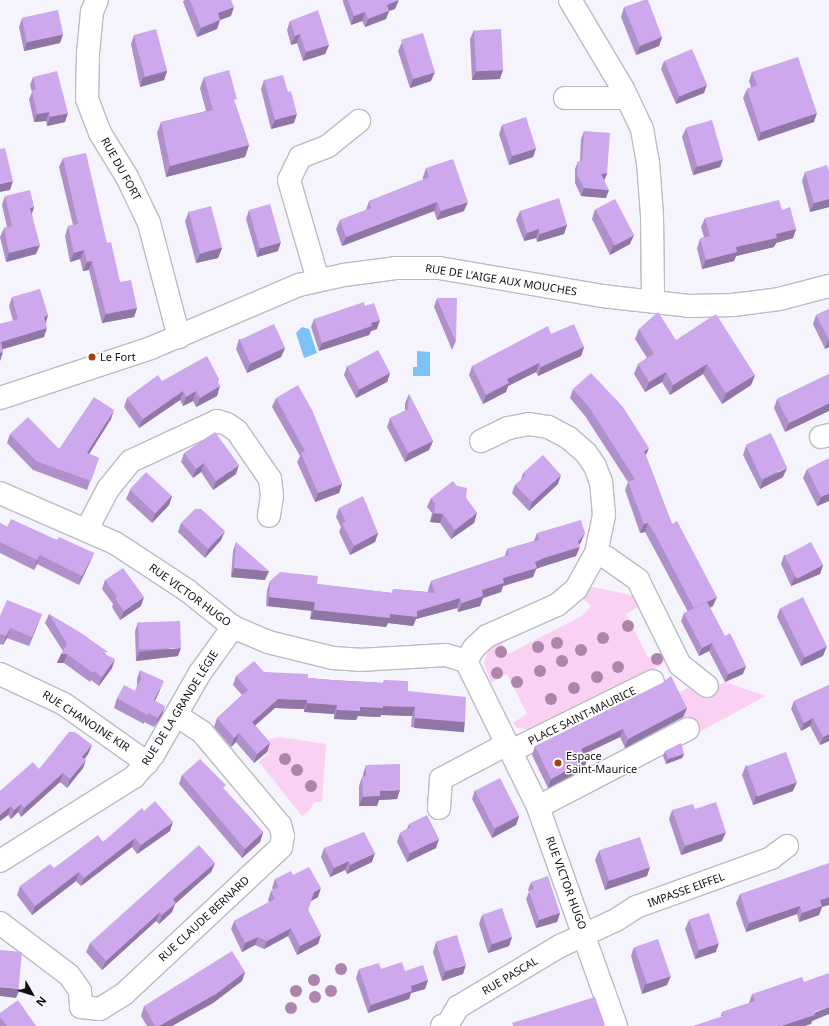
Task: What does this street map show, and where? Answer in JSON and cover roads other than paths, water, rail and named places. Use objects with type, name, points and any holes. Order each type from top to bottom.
[{"type":"street","name":"RUE DU FORT","points":[[97,0],[92,12],[87,99],[100,133],[127,177],[149,223],[179,337]]},
{"type":"street","points":[[570,0],[627,98],[642,129],[648,162],[652,215],[653,301]]},
{"type":"street","points":[[566,98],[627,98]]},
{"type":"street","points":[[318,280],[289,180],[300,157],[328,146],[359,121]]},
{"type":"street","name":"RUE DE L'AIGE AUX MOUCHES","points":[[0,398],[179,337],[287,290],[318,280],[396,268],[439,268],[602,296],[690,306],[733,305],[779,299],[829,286]]},
{"type":"street","points":[[87,529],[108,489],[131,461],[217,421],[227,424],[237,432],[270,479],[272,496],[269,516]]},
{"type":"street","points":[[466,662],[474,648],[487,636],[557,604],[567,597],[583,579],[596,553],[603,529],[604,496],[595,466],[578,445],[548,428],[529,424],[508,428],[481,441]]},
{"type":"street","name":"RUE VICTOR HUGO","points":[[0,493],[115,542],[165,575],[233,627],[268,642],[333,658],[359,660],[446,655],[466,662],[538,807],[585,934],[616,1026]]},
{"type":"street","points":[[596,553],[607,558],[638,580],[680,665],[707,686]]},
{"type":"street","name":"RUE DE LA GRANDE LÉGIE","points":[[0,861],[112,793],[134,777],[147,763],[177,716],[200,673],[233,627]]},
{"type":"street","name":"RUE CHANOINE KIR","points":[[0,674],[64,704],[147,763]]},
{"type":"street","name":"PLACE SAINT-MAURICE","points":[[509,748],[653,681]]},
{"type":"street","name":"RUE CLAUDE BERNARD","points":[[0,923],[69,975],[80,991],[81,1007],[100,1010],[124,994],[281,846],[283,836],[280,825],[202,732],[177,716]]},
{"type":"street","points":[[538,807],[688,729]]},
{"type":"street","points":[[439,808],[441,779],[509,748]]},
{"type":"street","name":"IMPASSE EIFFEL","points":[[585,934],[636,907],[771,858],[787,846]]},
{"type":"street","name":"RUE PASCAL","points":[[446,1025],[458,1006],[560,946],[585,934]]},
{"type":"water","points":[[302,327],[309,329],[317,353],[304,358],[296,333]]},
{"type":"water","points":[[417,351],[430,352],[430,376],[413,376],[413,367],[417,367]]},
{"type":"place","name":"Le Fort","points":[[92,357]]},
{"type":"place","name":"Espace Saint-Maurice","points":[[558,763]]}]
